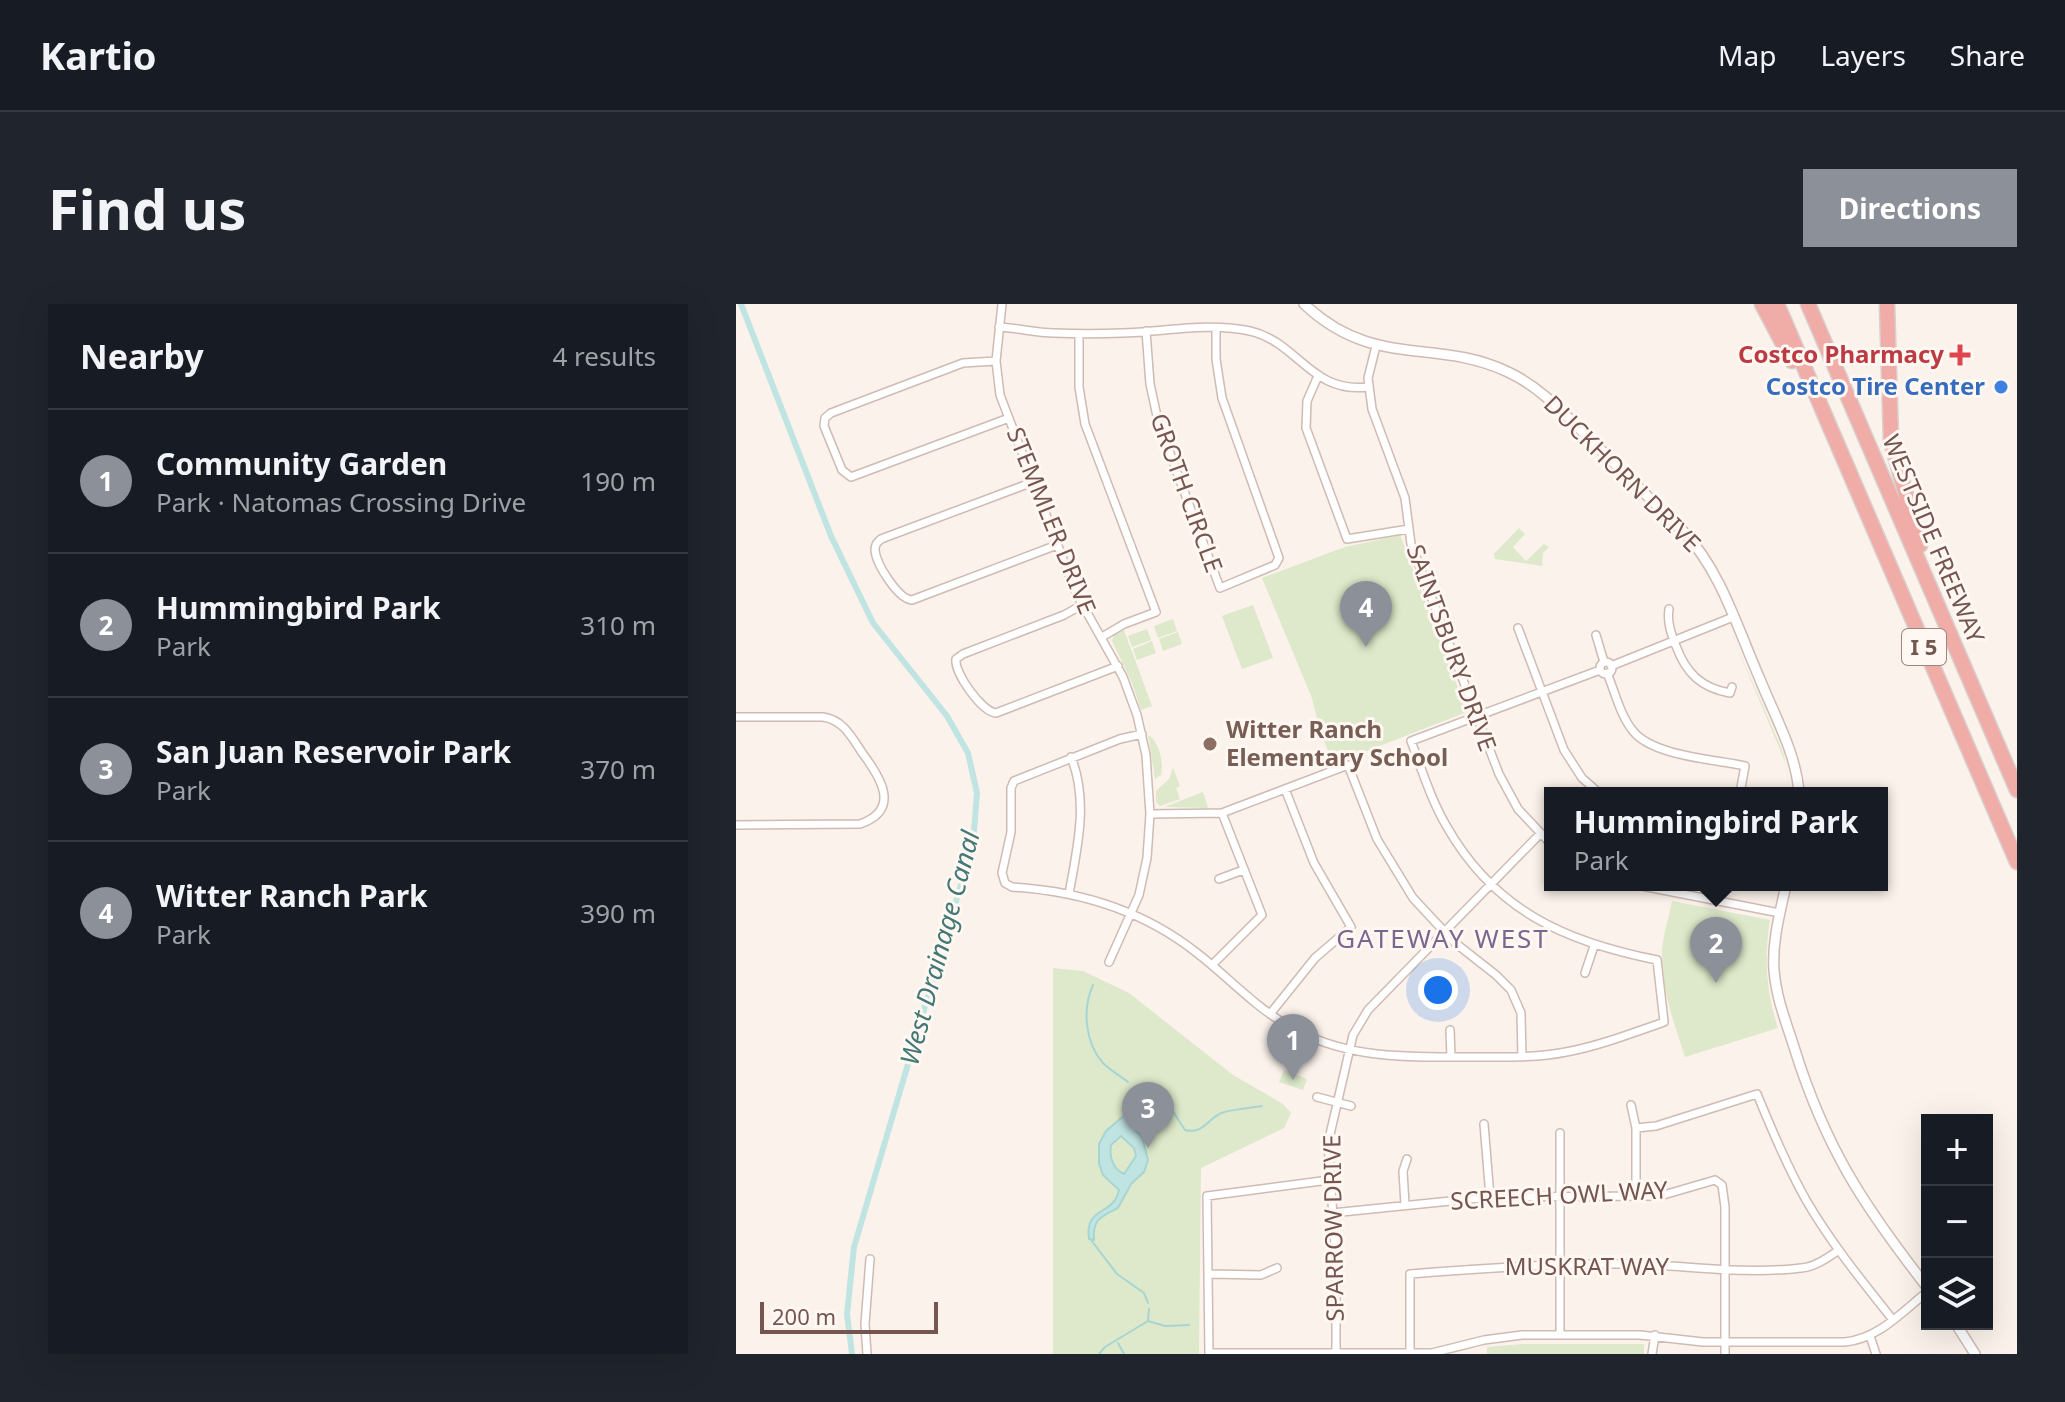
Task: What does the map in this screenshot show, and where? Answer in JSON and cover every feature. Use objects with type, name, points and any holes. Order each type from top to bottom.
[{"type":"highway","points":[[1762,304],[1830,432]]},
{"type":"highway","name":"I 5","points":[[1777,304],[2017,862]]},
{"type":"highway","name":"WESTSIDE FREEWAY","points":[[1808,304],[2017,790]]},
{"type":"highway","points":[[1887,304],[1891,441],[1920,542],[1923,569]]},
{"type":"street","name":"STEMMLER DRIVE","points":[[1002,304],[996,361],[998,384],[1009,418],[1082,605],[1118,666],[1142,734],[1150,814],[1142,882],[1109,962]]},
{"type":"street","name":"DUCKHORN DRIVE","points":[[1304,304],[1336,329],[1376,346],[1481,362],[1509,372],[1539,391],[1691,539],[1711,568],[1733,617],[1789,748],[1798,787]]},
{"type":"street","points":[[999,327],[1079,334],[1248,330],[1265,336],[1330,383],[1346,388],[1368,387]]},
{"type":"street","name":"GROTH CIRCLE","points":[[1146,331],[1150,384],[1158,421],[1220,588],[1273,567],[1279,558],[1222,398],[1216,359],[1216,329]]},
{"type":"street","points":[[1079,334],[1082,413],[1156,612],[1124,624],[1102,637]]},
{"type":"street","name":"SAINTSBURY DRIVE","points":[[1376,346],[1368,387],[1372,409],[1405,498],[1411,544],[1476,717],[1508,792],[1544,838]]},
{"type":"street","points":[[996,361],[963,363],[831,413],[825,418],[824,426],[842,470],[851,477],[1009,418]]},
{"type":"street","points":[[1318,376],[1307,401],[1306,428],[1347,539],[1409,529]]},
{"type":"street","points":[[1033,482],[881,539],[875,551],[887,577],[901,596],[908,600],[1057,545]]},
{"type":"street","points":[[1082,605],[963,654],[956,659],[957,670],[985,710],[996,713],[1118,666]]},
{"type":"street","points":[[1669,609],[1667,621],[1684,666],[1700,683],[1730,693],[1732,687]]},
{"type":"street","points":[[1142,734],[1120,739],[1016,779],[1012,784],[1011,832],[1001,877],[1005,883],[1012,887],[1069,894],[1131,914],[1176,938],[1270,1014],[1315,1040],[1349,1051],[1393,1057],[1550,1055],[1580,1049],[1664,1022],[1657,960],[1594,946],[1538,920],[1491,884],[1467,857],[1447,827],[1411,741],[1733,617]]},
{"type":"street","points":[[1518,628],[1571,763],[1592,787]]},
{"type":"street","points":[[1596,635],[1626,721],[1636,734],[1662,749],[1745,766],[1741,787]]},
{"type":"street","points":[[736,717],[823,717],[835,720],[844,727],[878,774],[884,791],[879,810],[870,820],[860,824],[736,825]]},
{"type":"street","points":[[1069,894],[1080,813],[1078,777],[1071,757]]},
{"type":"street","points":[[1150,814],[1222,813],[1348,765],[1387,859],[1413,898],[1444,932],[1511,990],[1521,1013],[1522,1057]]},
{"type":"street","points":[[1270,1014],[1315,958],[1351,927],[1314,863],[1285,789]]},
{"type":"street","points":[[1212,965],[1262,915],[1222,813]]},
{"type":"street","name":"SPARROW DRIVE","points":[[1336,1354],[1336,1261],[1328,1143],[1353,1035],[1362,1017],[1540,834]]},
{"type":"street","points":[[1219,879],[1243,870]]},
{"type":"street","points":[[1668,891],[1780,913]]},
{"type":"street","points":[[1785,891],[1774,958],[1776,987],[1816,1112],[1861,1199],[1921,1282]]},
{"type":"street","points":[[1585,973],[1594,946]]},
{"type":"street","points":[[1450,1030],[1451,1057]]},
{"type":"street","points":[[1636,1128],[1656,1126],[1757,1094],[1797,1183],[1839,1250],[1893,1320]]},
{"type":"street","points":[[1317,1097],[1351,1106]]},
{"type":"street","points":[[1631,1105],[1636,1128],[1636,1196]]},
{"type":"street","points":[[1484,1124],[1490,1197]]},
{"type":"street","points":[[1560,1133],[1560,1335]]},
{"type":"street","points":[[1405,1205],[1403,1171],[1407,1159]]},
{"type":"street","points":[[1329,1180],[1207,1196],[1209,1353],[1410,1354],[1522,1335],[1655,1335],[1725,1342],[1845,1342],[1870,1336],[1921,1295]]},
{"type":"street","name":"SCREECH OWL WAY","points":[[1332,1213],[1490,1197],[1660,1196],[1715,1180],[1722,1185],[1725,1207],[1725,1354]]},
{"type":"street","name":"MUSKRAT WAY","points":[[1410,1354],[1410,1274],[1522,1264],[1801,1268],[1818,1263],[1839,1250]]},
{"type":"street","points":[[867,1354],[865,1324],[870,1259]]},
{"type":"street","points":[[1209,1274],[1261,1275],[1277,1268]]},
{"type":"street","points":[[1960,1330],[1975,1354]]},
{"type":"street","points":[[1652,1354],[1655,1335]]},
{"type":"street","points":[[1870,1336],[1876,1354]]},
{"type":"street","points":[[1476,1342],[1479,1351]]},
{"type":"street","points":[[1794,1342],[1794,1354]]},
{"type":"green space","points":[[1519,528],[1525,534],[1513,547],[1526,561],[1544,544],[1549,547],[1543,553],[1542,566],[1495,559],[1494,554]]},
{"type":"green space","points":[[1400,535],[1467,712],[1333,764],[1312,698],[1262,578],[1345,547]]},
{"type":"green space","points":[[1253,605],[1273,658],[1242,669],[1222,616]]},
{"type":"green space","points":[[1173,619],[1177,631],[1158,638],[1154,626]]},
{"type":"green space","points":[[1147,629],[1151,640],[1132,647],[1128,636]]},
{"type":"green space","points":[[1124,630],[1152,706],[1141,710],[1112,641],[1114,635]]},
{"type":"green space","points":[[1178,632],[1182,644],[1163,651],[1159,639]]},
{"type":"green space","points":[[1732,635],[1783,752],[1791,787],[1785,762]]},
{"type":"green space","points":[[1152,641],[1156,653],[1137,660],[1133,649]]},
{"type":"green space","points":[[1148,735],[1158,747],[1161,759],[1161,775],[1155,779]]},
{"type":"green space","points":[[1173,768],[1180,786],[1176,788],[1180,799],[1160,806],[1156,802],[1156,791],[1169,779]]},
{"type":"green space","points":[[1203,792],[1208,808],[1167,807],[1167,806]]},
{"type":"green space","points":[[1672,901],[1770,920],[1767,974],[1778,1028],[1685,1057],[1669,1005],[1662,965]]},
{"type":"green space","points":[[1053,968],[1083,971],[1129,993],[1233,1075],[1283,1104],[1291,1113],[1284,1128],[1201,1168],[1199,1354],[1053,1354]]},
{"type":"green space","points":[[1284,1070],[1307,1079],[1303,1090],[1279,1082]]},
{"type":"green space","points":[[1644,1344],[1644,1354],[1487,1354],[1487,1347]]},
{"type":"water","points":[[1136,1090],[1138,1099],[1151,1097],[1134,1118],[1132,1127],[1142,1137],[1148,1160],[1144,1172],[1131,1184],[1118,1208],[1099,1219],[1094,1240],[1089,1239],[1091,1221],[1112,1204],[1119,1190],[1103,1175],[1099,1163],[1099,1144],[1106,1131],[1133,1108],[1132,1093]],"holes":[[[1121,1136],[1134,1148],[1136,1156],[1124,1174],[1113,1162],[1111,1145]]]},
{"type":"waterway","name":"West Drainage Canal","points":[[741,304],[831,536],[873,623],[947,716],[968,753],[977,793],[973,844],[854,1247],[847,1314],[852,1354]]},
{"type":"waterway","points":[[1093,985],[1087,1004],[1087,1026],[1092,1046],[1103,1063],[1128,1082]]},
{"type":"waterway","points":[[1160,1099],[1185,1130],[1191,1131],[1224,1112],[1262,1106]]},
{"type":"waterway","points":[[1091,1240],[1117,1274],[1144,1293],[1148,1303]]},
{"type":"waterway","points":[[1148,1320],[1149,1309]]},
{"type":"waterway","points":[[1099,1354],[1105,1347],[1148,1321],[1165,1326],[1189,1325]]},
{"type":"waterway","points":[[1118,1343],[1124,1354]]},
{"type":"place","name":"Costco Pharmacy","points":[[1960,355]]},
{"type":"place","name":"Costco Tire Center","points":[[2001,387]]},
{"type":"place","name":"Witter Ranch Park","points":[[1366,647]]},
{"type":"place","name":"Witter Ranch Elementary School","points":[[1210,744]]},
{"type":"place","name":"Hummingbird Park","points":[[1716,983]]},
{"type":"place","name":"Community Garden","points":[[1293,1080]]},
{"type":"place","name":"San Juan Reservoir Park","points":[[1148,1148]]},
{"type":"district","name":"GATEWAY WEST","points":[[1443,939]]}]
